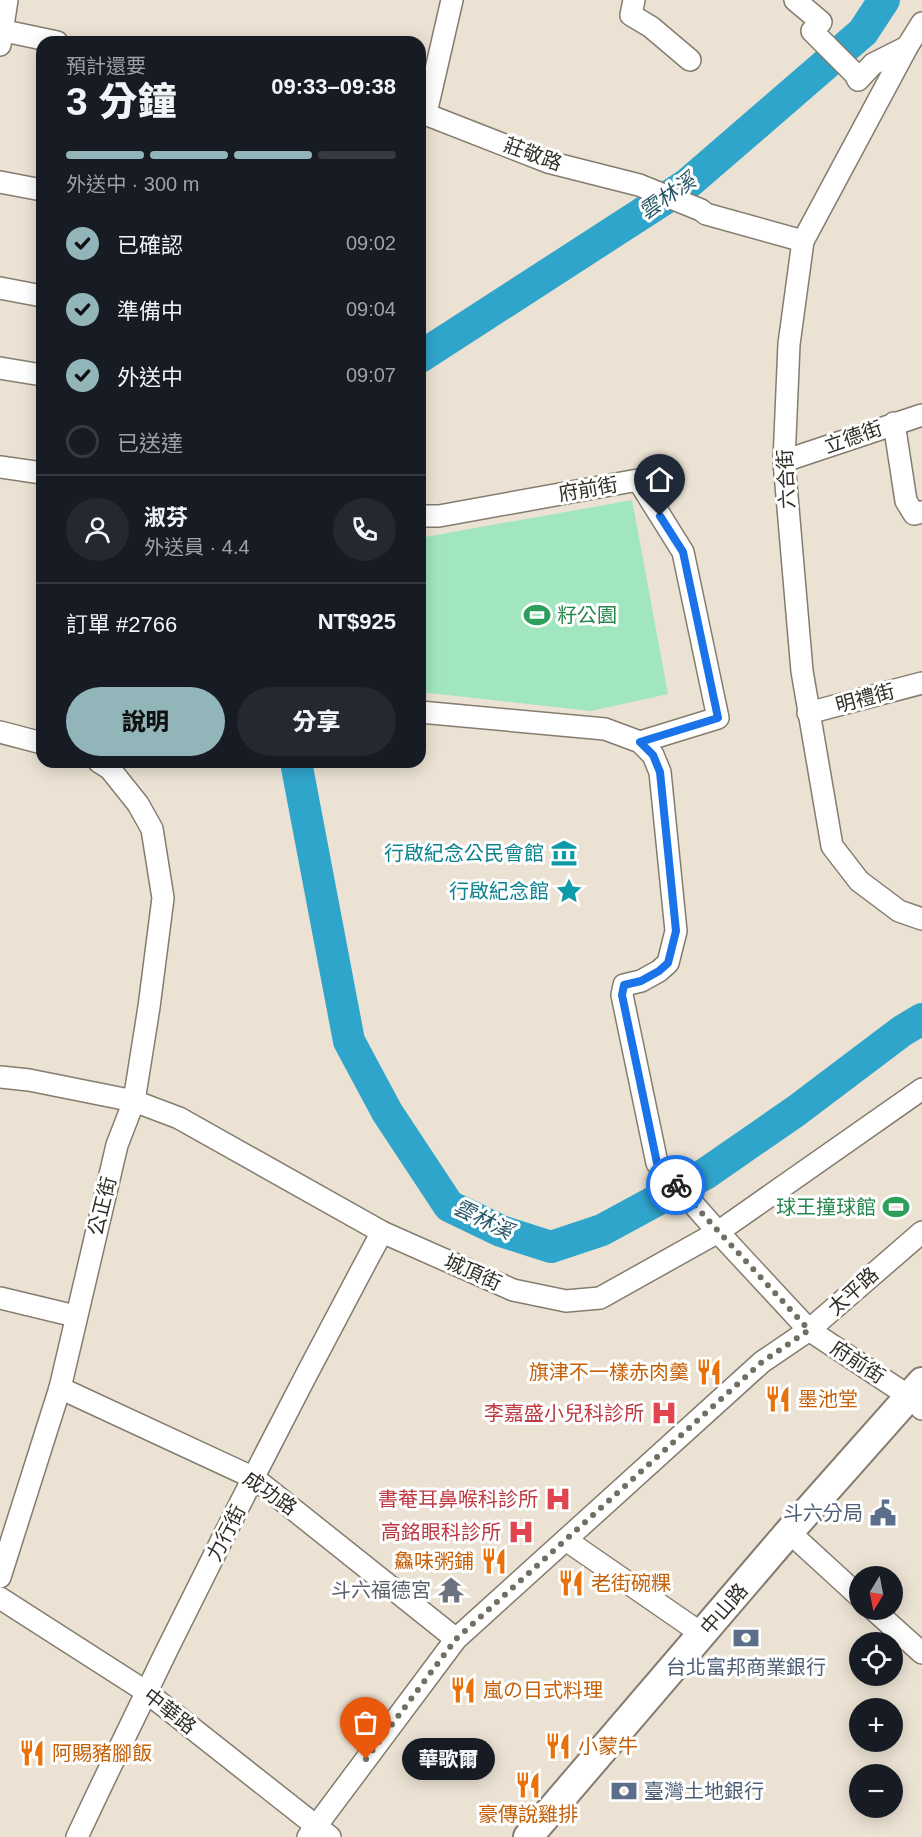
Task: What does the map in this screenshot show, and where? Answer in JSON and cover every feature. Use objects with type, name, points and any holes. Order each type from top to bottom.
[{"type":"street","points":[[7,0],[1,35],[36,39]]},
{"type":"street","points":[[426,100],[452,0]]},
{"type":"street","points":[[634,0],[631,15],[651,27],[690,60]]},
{"type":"street","points":[[795,0],[821,22],[812,31],[855,74],[858,80],[873,64],[907,47]]},
{"type":"street","name":"六合街","points":[[922,23],[803,241],[789,344],[784,461],[795,602],[808,713],[832,846],[859,881],[899,911],[922,919]]},
{"type":"street","name":"莊敬路","points":[[426,113],[548,162],[649,189],[706,214],[803,241]]},
{"type":"street","points":[[0,182],[36,189]]},
{"type":"street","points":[[0,288],[36,295]]},
{"type":"street","points":[[0,368],[36,374]]},
{"type":"street","name":"立德街","points":[[784,461],[922,415]]},
{"type":"street","points":[[894,423],[906,501],[914,514],[922,512]]},
{"type":"street","points":[[0,467],[36,472]]},
{"type":"street","name":"府前街","points":[[426,516],[439,516],[638,480],[683,552],[718,718],[640,742],[653,755],[660,772],[676,931],[668,963],[641,981],[624,985],[622,995],[657,1163],[717,1232],[809,1330],[918,1396]]},
{"type":"street","name":"明禮街","points":[[808,713],[922,682]]},
{"type":"street","points":[[426,713],[605,729],[640,742]]},
{"type":"street","points":[[0,732],[36,741]]},
{"type":"street","name":"公正街","points":[[0,1577],[60,1388],[75,1316],[117,1145],[134,1101],[149,1007],[163,898],[152,829],[138,804],[108,768]]},
{"type":"street","name":"城頂街","points":[[0,1077],[29,1080],[134,1101],[179,1118],[382,1232],[513,1290],[566,1301],[600,1298],[717,1232],[922,1089]]},
{"type":"street","name":"力行街","points":[[77,1837],[145,1691],[324,1339],[382,1232]]},
{"type":"street","name":"太平路","points":[[318,1834],[456,1639],[762,1362],[809,1330],[922,1232]]},
{"type":"street","points":[[0,1298],[75,1316]]},
{"type":"street","name":"成功路","points":[[60,1388],[254,1478],[456,1639]]},
{"type":"street","name":"中山路","points":[[528,1837],[789,1532],[918,1396]]},
{"type":"street","points":[[789,1532],[849,1587]]},
{"type":"street","points":[[566,1540],[702,1634]]},
{"type":"street","name":"中華路","points":[[0,1598],[145,1691],[318,1834]]},
{"type":"street","points":[[885,1620],[922,1653]]},
{"type":"green space","name":"籽公園","points":[[632,500],[668,694],[591,711],[426,693],[426,537]]},
{"type":"waterway","name":"雲林溪","points":[[426,353],[686,185],[863,32],[884,0]]},
{"type":"waterway","name":"雲林溪","points":[[297,768],[349,1041],[387,1112],[449,1206],[501,1231],[551,1247],[602,1230],[705,1174],[796,1111],[902,1031],[922,1019]]},
{"type":"way so far","points":[[366,1759],[456,1639],[762,1362],[809,1330],[676,1185]]},
{"type":"place","name":"籽公園","points":[[537,615]]},
{"type":"place","name":"行啟紀念公民會館","points":[[564,853]]},
{"type":"place","name":"行啟紀念館","points":[[569,891]]},
{"type":"place","name":"球王撞球館","points":[[896,1207]]},
{"type":"place","name":"旗津不一樣赤肉羹","points":[[709,1372]]},
{"type":"place","name":"墨池堂","points":[[778,1399]]},
{"type":"place","name":"李嘉盛小兒科診所","points":[[664,1413]]},
{"type":"place","name":"書菴耳鼻喉科診所","points":[[558,1499]]},
{"type":"place","name":"斗六分局","points":[[883,1513]]},
{"type":"place","name":"高銘眼科診所","points":[[521,1532]]},
{"type":"place","name":"鱻味粥鋪","points":[[494,1561]]},
{"type":"place","name":"老街碗粿","points":[[571,1583]]},
{"type":"place","name":"斗六福德宮","points":[[451,1590]]},
{"type":"place","name":"台北富邦商業銀行","points":[[746,1638]]},
{"type":"place","name":"嵐の日式料理","points":[[463,1690]]},
{"type":"place","name":"小蒙牛","points":[[558,1746]]},
{"type":"place","name":"阿賜豬腳飯","points":[[32,1753]]},
{"type":"place","name":"華歌爾","points":[[366,1759]]},
{"type":"place","name":"豪傳說雞排","points":[[528,1785]]},
{"type":"place","name":"臺灣土地銀行","points":[[624,1791]]},
{"type":"route","points":[[660,516],[683,552],[718,718],[640,742],[653,755],[660,772],[676,931],[668,963],[641,981],[624,985],[622,995],[657,1163],[676,1185]]}]
